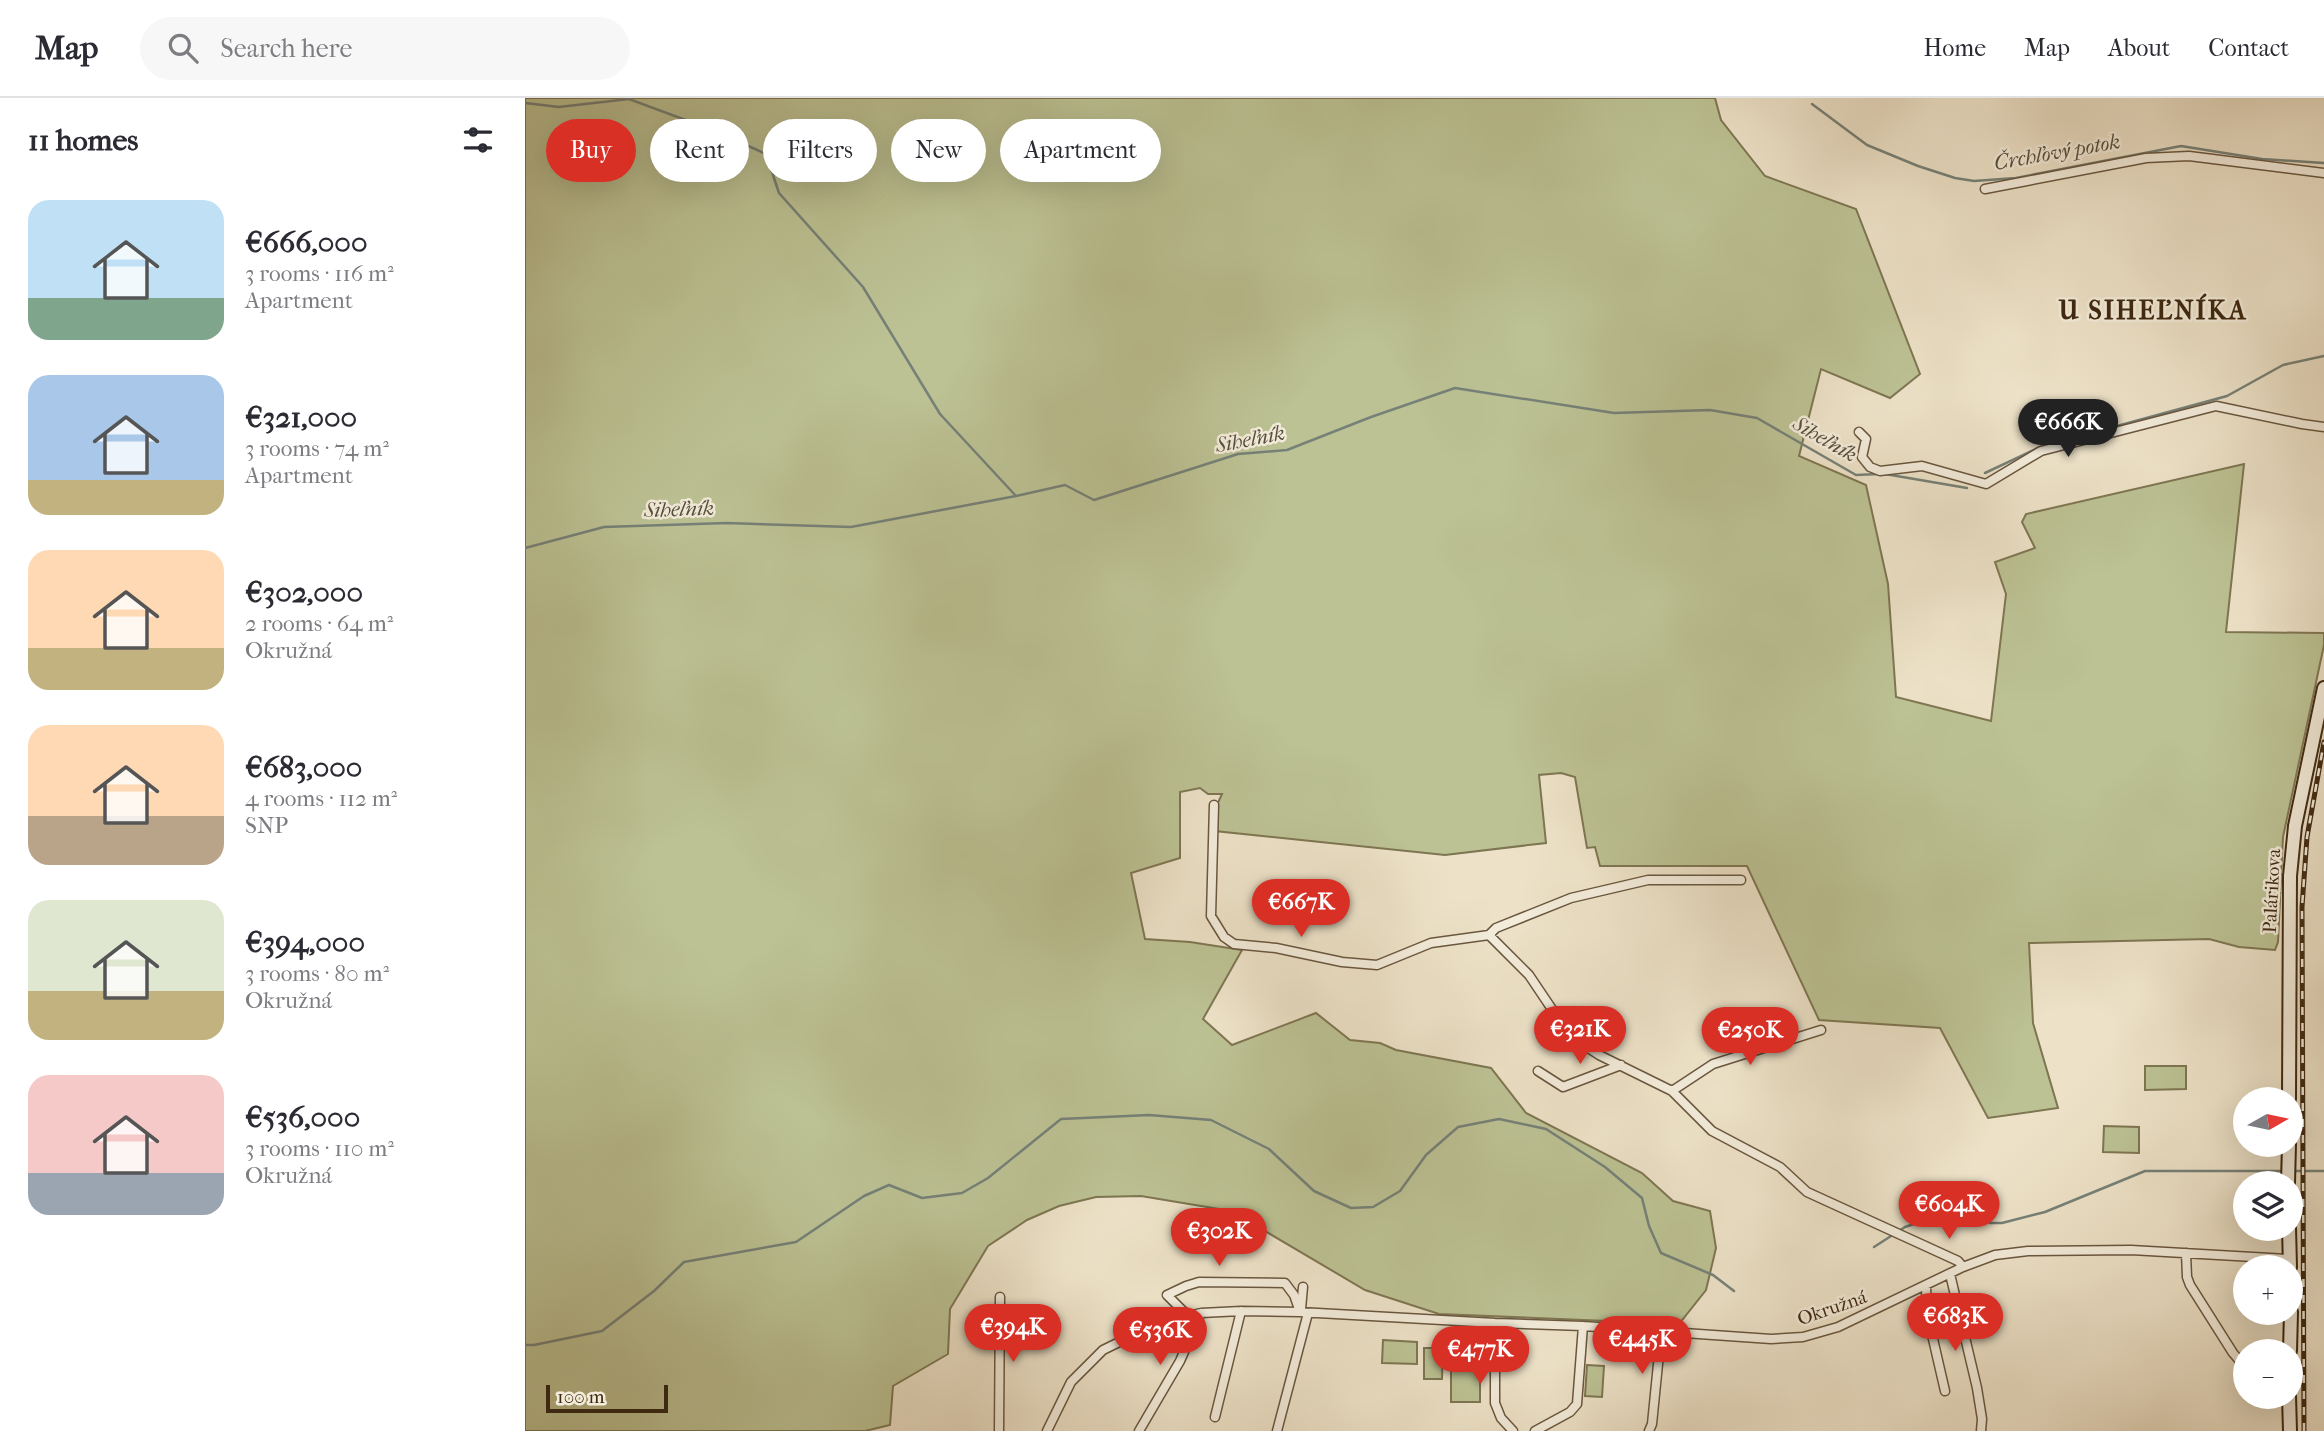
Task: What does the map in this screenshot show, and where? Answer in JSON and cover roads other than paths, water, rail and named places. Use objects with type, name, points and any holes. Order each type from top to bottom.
[{"type":"main road","name":"Palárikova","points":[[2289,1087],[2290,876],[2295,827],[2324,688]]},
{"type":"main road","points":[[2289,1409],[2290,1431]]},
{"type":"street","points":[[1985,189],[2146,158],[2189,156],[2324,173]]},
{"type":"street","points":[[1859,432],[1865,435],[1866,439],[1862,457],[1875,470],[1921,466],[1986,484],[2041,451],[2215,406],[2324,427]]},
{"type":"street","points":[[1214,805],[1211,916],[1224,937],[1234,944],[1276,948],[1342,962],[1377,965],[1431,943],[1489,934],[1496,928],[1571,898],[1628,884],[1648,880],[1741,880]]},
{"type":"street","points":[[1489,934],[1529,975],[1570,1036],[1599,1055],[1672,1091],[1712,1131],[1780,1167],[1807,1192],[1915,1240],[1958,1261],[1963,1267]]},
{"type":"street","points":[[1672,1091],[1713,1064],[1821,1030]]},
{"type":"street","points":[[1538,1071],[1563,1087],[1621,1065]]},
{"type":"street","name":"Okružná","points":[[1047,1431],[1071,1382],[1103,1350],[1158,1323],[1201,1313],[1304,1312],[1495,1324],[1583,1326],[1771,1339],[1803,1337],[1838,1327],[1963,1267],[1995,1255],[2028,1251],[2131,1250],[2233,1258]]},
{"type":"street","points":[[2186,1253],[2186,1276],[2190,1285],[2233,1353]]},
{"type":"street","points":[[1950,1274],[1977,1388],[1982,1419],[1981,1431]]},
{"type":"street","points":[[1188,1315],[1167,1294],[1199,1282],[1285,1283],[1304,1312]]},
{"type":"street","points":[[1926,1286],[1927,1313],[1945,1391]]},
{"type":"street","points":[[1276,1431],[1304,1312],[1303,1287]]},
{"type":"street","points":[[999,1431],[1000,1297]]},
{"type":"street","points":[[1215,1417],[1241,1311]]},
{"type":"street","points":[[1139,1431],[1180,1361],[1201,1313]]},
{"type":"street","points":[[1495,1324],[1495,1403],[1501,1418],[1513,1431]]},
{"type":"street","points":[[1535,1431],[1570,1412],[1577,1404],[1583,1326]]},
{"type":"street","points":[[1649,1431],[1652,1424],[1660,1343],[1664,1331]]},
{"type":"waterway","points":[[525,103],[559,107],[629,99],[718,132],[766,154],[779,193],[863,287],[940,414],[1016,496]]},
{"type":"waterway","name":"Črchľový potok","points":[[1812,104],[1867,145],[1918,166],[1974,181],[2016,178],[2181,146],[2262,159],[2324,163]]},
{"type":"waterway","name":"Siheľník","points":[[1985,473],[2040,447],[2227,396],[2283,365],[2324,356]]},
{"type":"waterway","name":"Siheľník","points":[[525,548],[604,527],[727,523],[851,527],[1065,485],[1094,500],[1238,454],[1287,450],[1455,388],[1614,413],[1710,410],[1757,418],[1856,475],[1879,474]]},
{"type":"waterway","name":"Siheľník","points":[[1885,474],[1967,488]]},
{"type":"waterway","points":[[525,1345],[602,1331],[654,1291],[684,1262],[796,1242],[864,1196],[889,1185],[922,1198],[962,1193],[988,1178],[1061,1119],[1149,1115],[1211,1120],[1269,1149],[1314,1191],[1351,1208],[1373,1207],[1400,1191],[1426,1155],[1458,1127],[1499,1119],[1546,1129],[1605,1167],[1642,1198],[1649,1226],[1661,1253],[1713,1275],[1734,1291]]},
{"type":"waterway","points":[[1874,1247],[1905,1227],[1958,1209],[1970,1211],[1990,1223],[2002,1223],[2045,1212],[2145,1171],[2233,1171]]},
{"type":"waterway","points":[[2303,1171],[2324,1171]]},
{"type":"railway","points":[[2304,1431],[2302,907],[2307,837],[2324,742]]},
{"type":"district","name":"U SIHEĽNÍKA","points":[[2153,310]]}]
